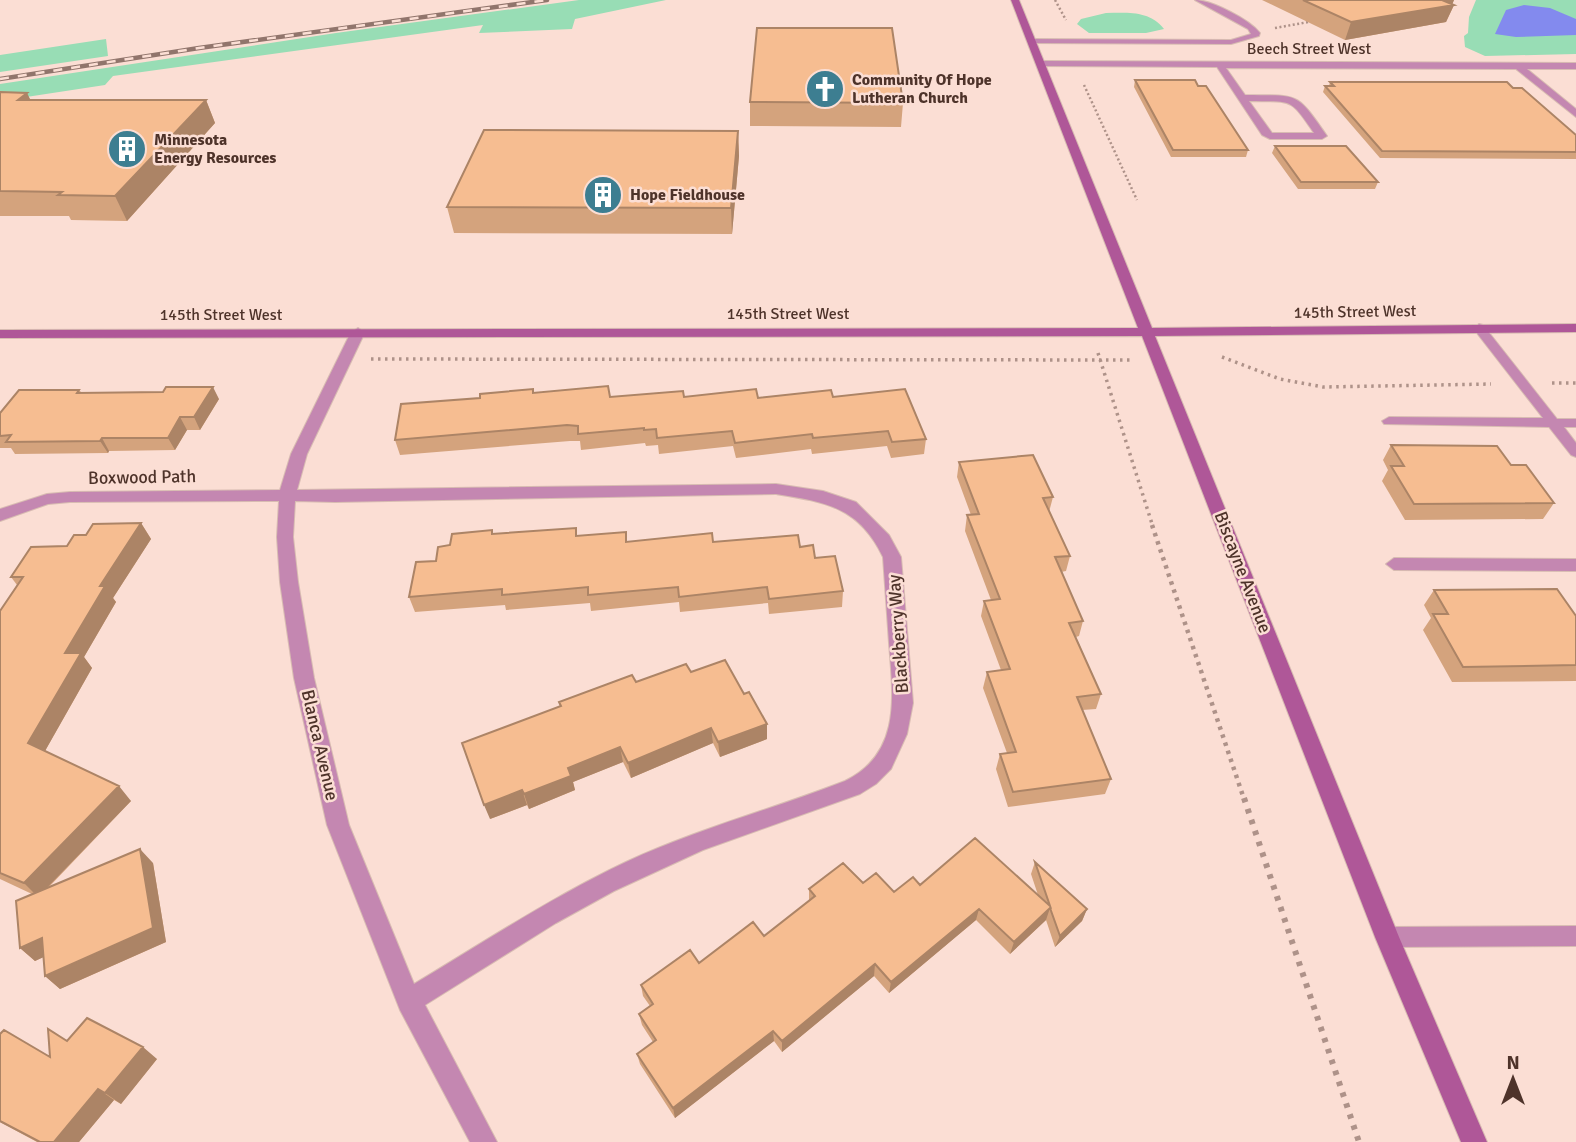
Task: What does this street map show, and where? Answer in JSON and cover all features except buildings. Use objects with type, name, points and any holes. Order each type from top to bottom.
[{"type":"street","name":"Biscayne Avenue","points":[[1015,0],[1387,937],[1474,1142]]},
{"type":"street","name":"Beech Street West","points":[[1041,64],[1576,65]]},
{"type":"street","points":[[1219,64],[1242,98],[1270,136],[1322,136],[1300,105],[1291,99],[1242,98]]},
{"type":"street","points":[[1517,65],[1576,114]]},
{"type":"street","points":[[1559,100],[1576,100]]},
{"type":"street","name":"145th Street West","points":[[0,334],[1149,332],[1576,328]]},
{"type":"street","name":"Blanca Avenue","points":[[358,332],[299,454],[287,495],[285,537],[289,582],[304,678],[338,825],[409,1001],[484,1142]]},
{"type":"street","name":"Blackberry Way","points":[[287,495],[335,497],[776,489],[801,491],[850,506],[869,523],[892,557],[903,703],[901,726],[889,755],[870,777],[847,790],[712,837],[634,870],[559,909],[409,1001]]},
{"type":"street","name":"Boxwood Path","points":[[0,515],[47,499],[71,497],[287,495]]},
{"type":"lane","points":[[1032,41],[1231,42],[1255,36],[1256,33],[1251,27],[1199,0]]},
{"type":"lane","points":[[1479,328],[1576,452]]},
{"type":"lane","points":[[1388,421],[1576,423]]},
{"type":"lane","points":[[1394,564],[1576,565]]},
{"type":"lane","points":[[1387,937],[1576,936]]},
{"type":"path","points":[[1055,0],[1071,30],[1063,36],[1066,41]]},
{"type":"path","points":[[1270,29],[1324,20]]},
{"type":"path","points":[[1073,64],[1137,200]]},
{"type":"path","points":[[1223,356],[1280,379],[1324,387],[1576,383]]},
{"type":"path","points":[[373,359],[901,359],[1102,362],[1118,420],[1359,1142]]},
{"type":"green space","points":[[579,0],[666,0],[575,19],[572,29],[479,33],[483,25],[113,76],[105,85],[0,101],[0,84],[336,33]]},
{"type":"green space","points":[[1476,0],[1576,0],[1576,54],[1485,56],[1465,47],[1464,36],[1468,33],[1469,17]]},
{"type":"green space","points":[[1106,13],[1145,16],[1152,18],[1164,29],[1146,33],[1089,33],[1077,24],[1081,19]]},
{"type":"green space","points":[[106,39],[108,56],[0,72],[0,55]]},
{"type":"water","points":[[1524,5],[1550,8],[1576,19],[1576,35],[1516,37],[1495,34],[1506,10]]},
{"type":"railway","points":[[0,79],[199,48],[547,0]]},
{"type":"place","name":"Community Of Hope Lutheran Church","points":[[825,89]]},
{"type":"place","name":"Minnesota Energy Resources","points":[[127,149]]},
{"type":"place","name":"Hope Fieldhouse","points":[[603,195]]}]
